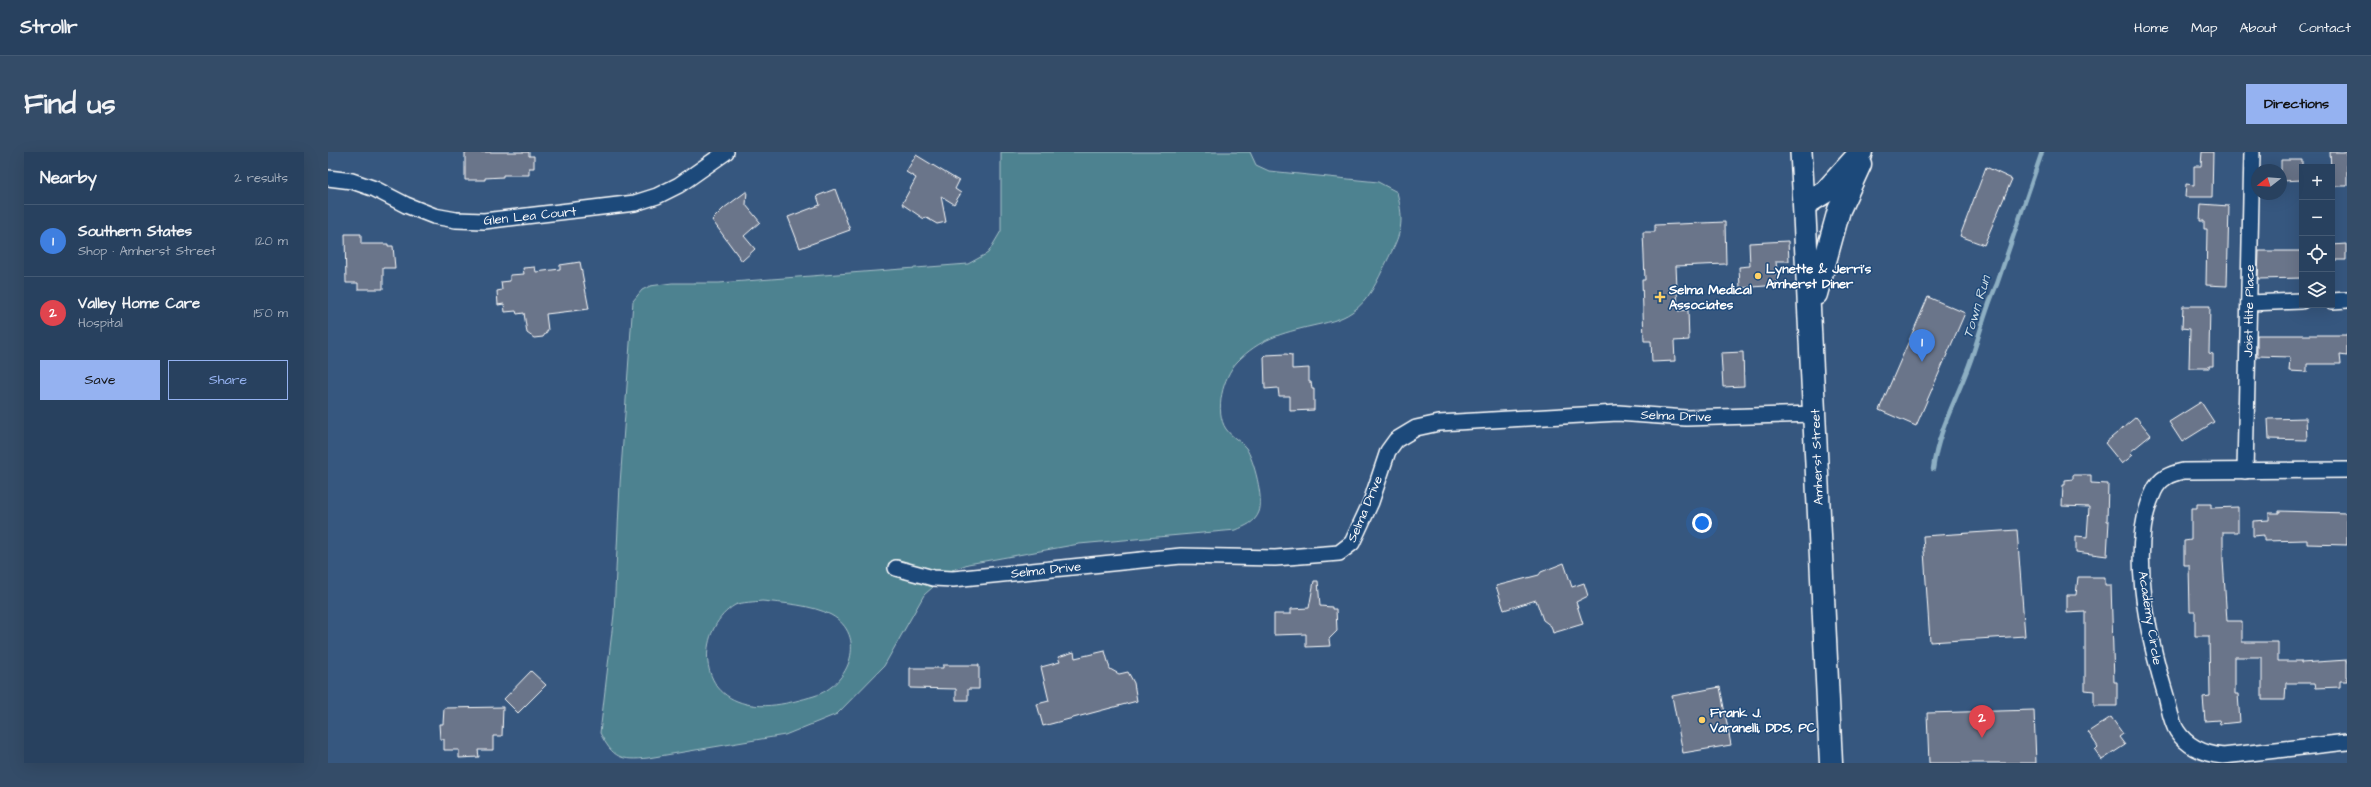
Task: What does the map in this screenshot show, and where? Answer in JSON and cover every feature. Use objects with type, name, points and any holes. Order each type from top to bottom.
[{"type":"main road","points":[[1804,205],[1825,192],[1861,152]]},
{"type":"main road","points":[[1811,314],[1840,210],[1866,152]]},
{"type":"main road","name":"Amherst Street","points":[[1804,205],[1811,314],[1831,763]]},
{"type":"street","name":"Glen Lea Court","points":[[328,178],[352,181],[375,188],[406,205],[434,216],[456,220],[484,221],[635,202],[658,196],[679,185],[726,152]]},
{"type":"street","name":"Amherst Street","points":[[1801,152],[1804,205]]},
{"type":"street","name":"Joist Hite Place","points":[[2245,471],[2252,152]]},
{"type":"street","points":[[2335,301],[2347,300]]},
{"type":"street","points":[[2249,303],[2299,301]]},
{"type":"street","name":"Selma Drive","points":[[896,568],[933,578],[953,579],[1181,556],[1268,558],[1334,554],[1348,548],[1352,543],[1371,502],[1388,451],[1396,440],[1416,428],[1439,422],[1618,413],[1686,418],[1815,414]]},
{"type":"street","name":"Academy Circle","points":[[2347,470],[2183,471],[2170,474],[2160,481],[2154,491],[2143,538],[2141,568],[2150,631],[2166,695],[2176,730],[2185,741],[2196,749],[2208,754],[2223,756],[2347,742]]},
{"type":"green space","points":[[1001,152],[1250,152],[1256,165],[1269,171],[1378,182],[1397,192],[1401,213],[1400,229],[1395,244],[1372,290],[1358,307],[1348,315],[1338,319],[1281,334],[1262,342],[1245,354],[1237,362],[1228,376],[1222,394],[1222,422],[1228,432],[1246,448],[1255,470],[1259,489],[1259,512],[1255,519],[1249,524],[1236,530],[1079,544],[968,564],[952,570],[924,595],[884,666],[837,714],[785,735],[639,759],[624,758],[614,753],[609,748],[600,733],[614,614],[620,484],[633,301],[642,290],[650,286],[672,283],[719,283],[968,264],[988,253],[1001,231]],"holes":[[[762,601],[797,605],[815,609],[831,615],[842,624],[849,635],[851,647],[850,659],[845,671],[837,682],[827,690],[814,696],[766,706],[746,704],[737,701],[724,693],[714,682],[709,669],[709,640],[723,614],[735,605]]]},
{"type":"building","points":[[465,152],[529,152],[529,156],[534,156],[534,168],[529,168],[529,175],[503,175],[503,177],[485,178],[485,180],[465,180]]},
{"type":"building","points":[[2202,152],[2213,152],[2212,197],[2185,197],[2186,184],[2194,185],[2194,166],[2201,166]]},
{"type":"building","points":[[2330,152],[2347,152],[2347,186],[2335,186],[2335,164],[2331,164]]},
{"type":"building","points":[[916,155],[959,181],[955,189],[961,193],[954,204],[941,196],[946,222],[937,224],[925,217],[924,219],[902,204],[916,178],[906,172]]},
{"type":"building","points":[[2281,160],[2302,160],[2302,164],[2299,164],[2299,180],[2287,181],[2287,164],[2281,164]]},
{"type":"building","points":[[1986,167],[2012,179],[1984,245],[1960,236]]},
{"type":"building","points":[[835,189],[850,230],[800,248],[788,217],[820,205],[817,196]]},
{"type":"building","points":[[747,191],[746,205],[760,222],[744,236],[755,249],[742,261],[712,220],[724,208]]},
{"type":"building","points":[[2201,204],[2229,206],[2227,286],[2206,285],[2207,229],[2204,229],[2204,221],[2200,221]]},
{"type":"building","name":"Selma Medical Associates","points":[[1725,222],[1726,264],[1676,266],[1678,311],[1688,310],[1689,340],[1674,341],[1675,361],[1652,362],[1651,341],[1644,341],[1642,280],[1645,280],[1643,232],[1655,232],[1655,225]]},
{"type":"building","points":[[345,234],[361,234],[361,244],[388,244],[388,246],[393,246],[395,268],[383,268],[383,289],[358,289],[358,283],[346,283]]},
{"type":"building","points":[[1788,241],[1789,261],[1776,261],[1778,285],[1740,288],[1739,267],[1750,266],[1749,243]]},
{"type":"building","points":[[2346,244],[2346,260],[2335,260],[2335,245]]},
{"type":"building","points":[[2259,251],[2299,251],[2299,278],[2258,279]]},
{"type":"building","points":[[580,262],[589,309],[546,314],[548,330],[543,337],[534,338],[527,333],[524,313],[517,314],[516,311],[505,312],[504,304],[498,305],[497,291],[502,290],[501,282],[510,281],[510,275],[524,274],[523,268],[535,267],[536,272],[560,269],[560,265]]},
{"type":"building","points":[[1928,297],[1965,313],[1916,426],[1879,410]]},
{"type":"building","points":[[2183,306],[2210,306],[2209,353],[2213,354],[2213,366],[2209,366],[2209,368],[2189,368],[2190,329],[2182,328]]},
{"type":"building","points":[[2257,335],[2347,335],[2347,356],[2340,355],[2341,364],[2307,364],[2307,372],[2289,371],[2290,357],[2257,356]]},
{"type":"building","points":[[1743,352],[1744,386],[1723,387],[1721,353]]},
{"type":"building","points":[[1266,355],[1292,355],[1292,369],[1309,368],[1309,382],[1311,382],[1312,389],[1314,389],[1314,410],[1290,411],[1290,396],[1279,396],[1278,388],[1265,389],[1264,357]]},
{"type":"building","points":[[2201,402],[2214,422],[2182,442],[2169,422]]},
{"type":"building","points":[[2136,417],[2151,435],[2130,452],[2133,455],[2122,464],[2105,443]]},
{"type":"building","points":[[2306,418],[2307,440],[2269,439],[2268,419]]},
{"type":"building","points":[[2073,475],[2091,475],[2091,483],[2108,484],[2107,521],[2109,521],[2107,556],[2076,552],[2076,536],[2087,537],[2089,507],[2062,506],[2063,485],[2065,485],[2065,480],[2073,479]]},
{"type":"building","points":[[2197,504],[2211,504],[2211,508],[2238,507],[2238,532],[2223,532],[2223,560],[2227,621],[2242,621],[2242,642],[2278,642],[2278,661],[2301,661],[2301,663],[2347,660],[2347,681],[2340,681],[2340,687],[2316,688],[2315,683],[2286,683],[2285,700],[2262,700],[2262,657],[2235,657],[2235,694],[2238,694],[2240,722],[2220,724],[2219,720],[2205,721],[2203,697],[2210,696],[2209,636],[2195,636],[2195,612],[2190,612],[2189,565],[2184,565],[2184,541],[2191,540],[2191,508],[2197,508]]},
{"type":"building","points":[[2279,511],[2347,513],[2347,545],[2307,544],[2307,540],[2264,541],[2264,535],[2253,536],[2253,521],[2269,520],[2269,513],[2279,513]]},
{"type":"building","points":[[2017,530],[2025,636],[1930,642],[1923,536]]},
{"type":"building","points":[[1564,563],[1572,587],[1584,583],[1588,596],[1576,602],[1583,624],[1553,633],[1551,626],[1543,620],[1536,600],[1504,610],[1496,586],[1539,575],[1541,572]]},
{"type":"building","points":[[2078,577],[2105,577],[2105,585],[2111,585],[2114,682],[2117,682],[2117,706],[2094,706],[2094,691],[2085,690],[2085,612],[2067,613],[2067,595],[2076,595]]},
{"type":"building","points":[[1314,581],[1318,581],[1320,606],[1332,607],[1332,609],[1336,609],[1337,631],[1329,639],[1330,646],[1306,647],[1306,634],[1274,635],[1274,614],[1291,614],[1291,609],[1309,608]]},
{"type":"building","points":[[1105,651],[1110,669],[1119,674],[1128,672],[1134,683],[1137,701],[1043,726],[1037,704],[1049,701],[1041,667],[1060,662],[1058,657],[1074,652],[1075,658]]},
{"type":"building","points":[[943,665],[979,665],[979,689],[968,689],[968,700],[956,700],[956,689],[910,688],[910,668],[943,668]]},
{"type":"building","points":[[531,671],[546,685],[518,713],[504,699]]},
{"type":"building","name":"Frank J. Varanelli, DDS, PC","points":[[1720,687],[1731,745],[1683,753],[1672,696]]},
{"type":"building","points":[[503,707],[502,736],[493,736],[493,750],[478,750],[479,757],[459,758],[459,750],[444,750],[444,739],[440,739],[439,724],[443,724],[444,708]]},
{"type":"building","points":[[2034,710],[2036,763],[1929,763],[1927,713]]},
{"type":"building","points":[[2111,717],[2123,734],[2119,737],[2125,745],[2102,760],[2095,750],[2098,747],[2088,732]]},
{"type":"waterway","name":"Town Run","points":[[1933,469],[1935,455],[1943,429],[1969,365],[2042,152]]},
{"type":"place","name":"Lynette & Jerri's Amherst Diner","points":[[1758,276]]},
{"type":"place","name":"Selma Medical Associates","points":[[1660,297]]},
{"type":"place","name":"Southern States","points":[[1922,362]]},
{"type":"place","name":"Frank J. Varanelli, DDS, PC","points":[[1702,720]]},
{"type":"place","name":"Valley Home Care","points":[[1982,738]]}]
